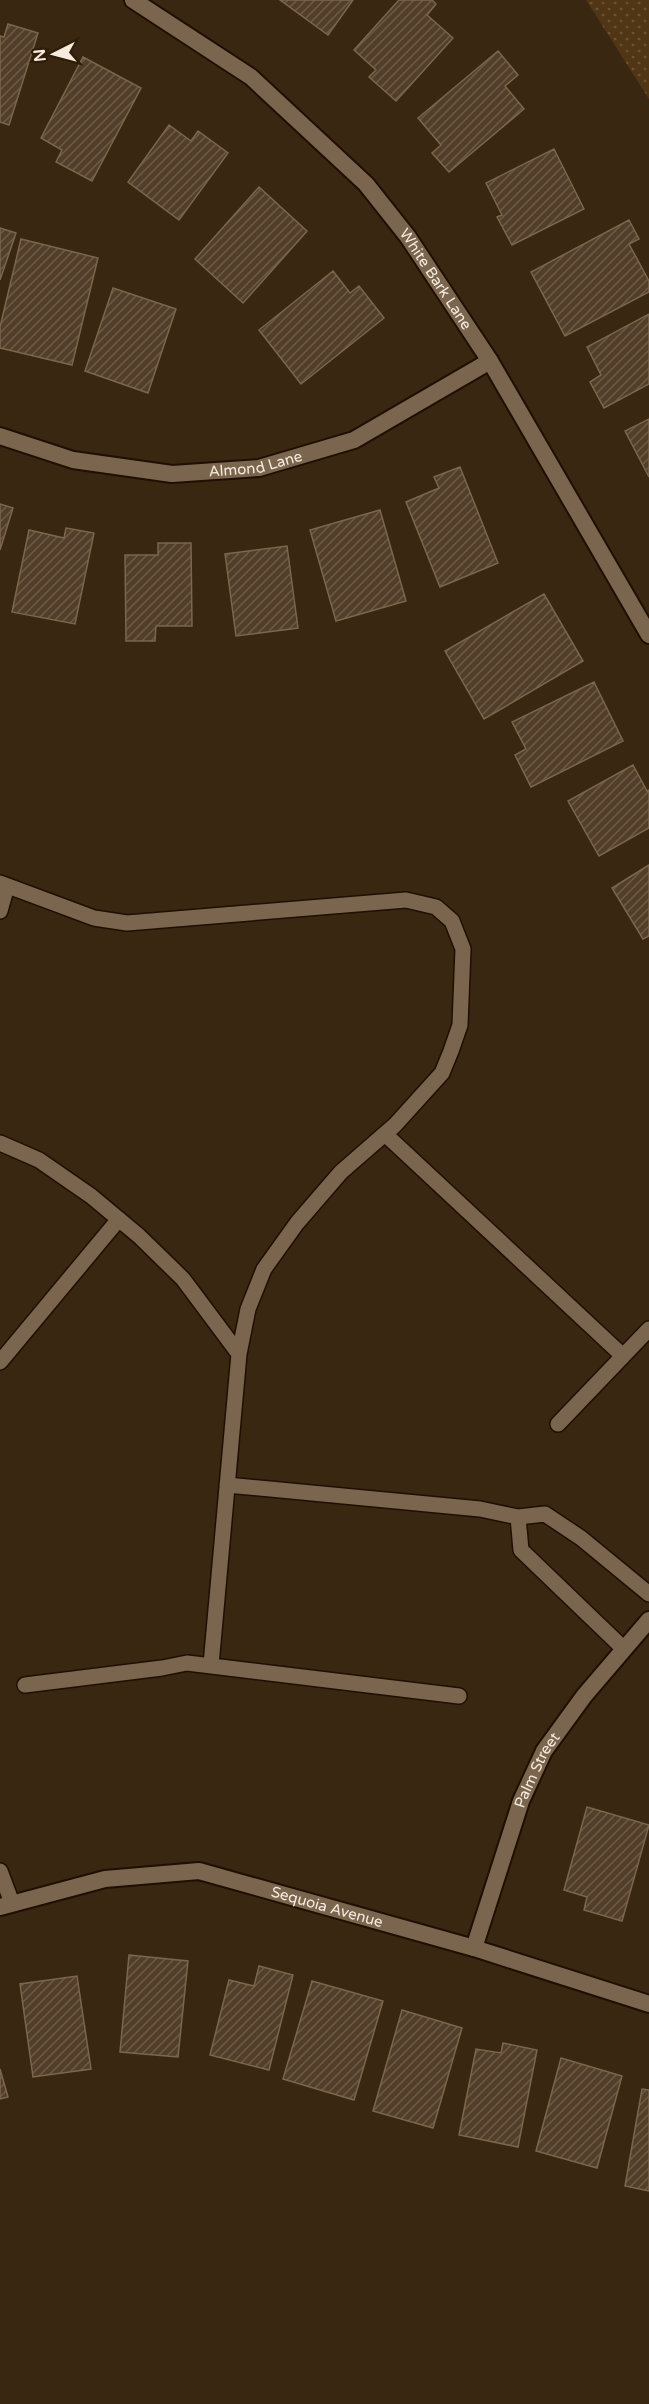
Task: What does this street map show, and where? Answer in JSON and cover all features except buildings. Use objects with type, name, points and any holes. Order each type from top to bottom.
[{"type":"street","name":"White Bark Lane","points":[[133,0],[251,77],[366,184],[408,237],[490,361],[649,635]]},
{"type":"street","name":"Almond Lane","points":[[0,436],[74,460],[172,474],[259,468],[354,440],[490,361]]},
{"type":"street","name":"Palm Street","points":[[474,1948],[520,1802],[544,1751],[584,1696],[649,1620]]},
{"type":"street","name":"Sequoia Avenue","points":[[6,1905],[105,1880],[199,1872],[474,1948],[649,2004]]},
{"type":"lane","points":[[0,911],[4,884],[94,918],[127,923],[406,900],[436,907],[452,921],[463,949],[460,1025],[442,1073],[385,1134],[341,1172],[297,1223],[264,1269],[248,1310],[239,1354],[211,1665]]},
{"type":"lane","points":[[385,1134],[623,1356]]},
{"type":"lane","points":[[0,1143],[39,1160],[91,1196],[119,1219],[183,1279],[239,1354]]},
{"type":"lane","points":[[0,1362],[119,1219]]},
{"type":"lane","points":[[558,1424],[649,1329]]},
{"type":"lane","points":[[226,1485],[480,1509],[519,1517],[545,1514],[581,1538],[649,1594]]},
{"type":"lane","points":[[519,1517],[521,1550],[624,1649]]},
{"type":"lane","points":[[26,1685],[188,1663],[459,1696]]},
{"type":"lane","points":[[0,1871],[6,1905]]},
{"type":"shaded area","points":[[586,0],[649,0],[649,99]]}]
